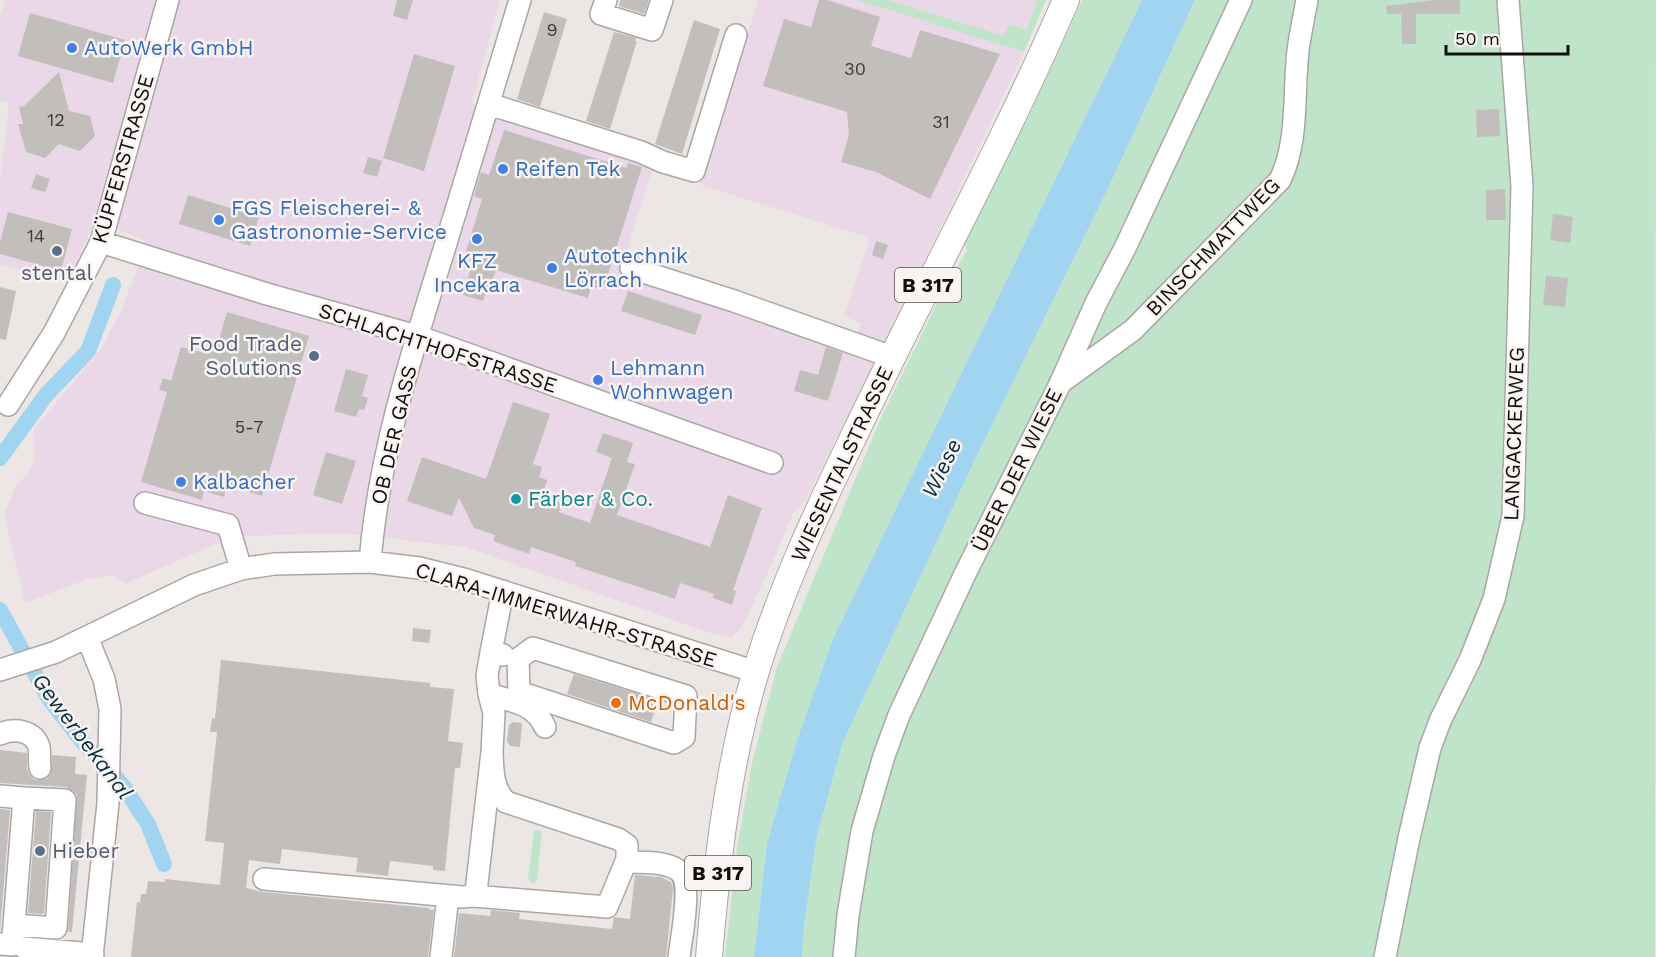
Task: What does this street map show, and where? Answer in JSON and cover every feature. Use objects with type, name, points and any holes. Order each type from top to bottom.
[{"type":"main road","name":"WIESENTALSTRASSE","points":[[709,957],[729,790],[744,718],[756,672],[803,545],[892,357],[1035,73],[1066,0]]},
{"type":"street","name":"KÜPFERSTRASSE","points":[[8,405],[54,333],[102,242],[168,0]]},
{"type":"street","name":"OB DER GASS","points":[[370,562],[390,440],[417,336],[520,0]]},
{"type":"street","points":[[606,0],[601,14],[652,30],[662,0]]},
{"type":"street","name":"ÜBER DER WIESE","points":[[844,957],[848,915],[862,831],[884,756],[899,715],[970,564],[1060,384],[1096,303],[1125,248],[1241,0]]},
{"type":"street","name":"BINSCHMATTWEG","points":[[1060,384],[1133,330],[1280,180],[1286,168],[1293,130],[1298,51],[1307,0]]},
{"type":"street","name":"LANGACKERWEG","points":[[1385,957],[1430,748],[1440,721],[1470,660],[1494,599],[1513,516],[1522,186],[1508,0]]},
{"type":"street","points":[[489,104],[694,171],[736,35]]},
{"type":"street","name":"SCHLACHTHOFSTRASSE","points":[[102,242],[267,294],[417,336],[772,463]]},
{"type":"street","points":[[631,268],[734,301],[892,357]]},
{"type":"street","points":[[145,503],[228,525],[241,569]]},
{"type":"street","name":"CLARA-IMMERWAHR-STRASSE","points":[[8,669],[51,654],[194,585],[241,569],[274,564],[370,562],[419,568],[502,591],[756,672]]},
{"type":"street","points":[[473,896],[476,892],[494,724],[486,676],[502,591]]},
{"type":"street","points":[[38,944],[92,956],[108,803],[110,744],[109,696],[87,637]]},
{"type":"street","points":[[533,648],[686,696],[684,737],[674,743],[519,692],[518,659],[533,648]]},
{"type":"street","points":[[491,652],[518,659]]},
{"type":"street","points":[[0,734],[11,730],[20,731],[34,738],[39,748],[40,768]]},
{"type":"street","points":[[264,879],[448,896],[607,907],[627,859],[627,845],[618,839],[506,802],[498,794],[494,783],[492,752]]},
{"type":"street","points":[[0,796],[65,800],[56,928],[14,925]]},
{"type":"street","points":[[0,944],[12,945],[24,798]]},
{"type":"street","points":[[627,859],[629,862],[678,869],[682,873],[687,886],[679,957]]},
{"type":"street","points":[[441,957],[448,896]]},
{"type":"shaded area","points":[[6,0],[500,0],[472,103],[645,163],[652,170],[620,273],[852,348],[861,323],[844,316],[870,238],[701,185],[758,0],[1045,0],[1024,52],[940,229],[806,500],[794,511],[742,627],[732,638],[710,633],[465,547],[342,533],[250,536],[213,545],[125,584],[113,575],[88,579],[25,603],[4,515],[15,488],[31,469],[35,453],[33,431],[103,346],[122,309],[138,266],[144,240],[95,220],[68,282],[0,265],[0,180],[9,103],[0,100],[0,17]]},
{"type":"green space","points":[[857,0],[888,0],[1004,36],[1009,24],[1027,30],[1037,0],[1046,0],[1024,52]]},
{"type":"green space","points":[[1082,0],[1142,0],[833,639],[797,740],[767,843],[754,957],[725,957],[737,848],[752,763],[777,667],[880,420],[937,303],[967,250],[963,240],[1026,122]]},
{"type":"green space","points":[[1195,0],[1656,0],[1655,957],[802,957],[817,835],[843,742],[972,466],[1112,180]]},
{"type":"green space","points":[[534,831],[542,832],[537,880],[533,884],[528,879]]},
{"type":"water","name":"Wiese","points":[[1142,0],[1195,0],[1112,180],[972,466],[843,742],[817,835],[802,957],[754,957],[767,843],[797,740],[833,639]]},
{"type":"building","points":[[397,0],[413,0],[407,20],[393,16]]},
{"type":"building","points":[[620,0],[649,0],[644,14],[619,6]]},
{"type":"building","points":[[819,0],[827,0],[880,17],[871,46],[911,58],[920,30],[1000,54],[930,199],[876,172],[841,162],[849,135],[847,112],[763,86],[784,19],[811,27]]},
{"type":"building","points":[[1435,0],[1460,0],[1460,14],[1416,14],[1416,44],[1402,44],[1401,14],[1387,14],[1386,6]]},
{"type":"building","points":[[544,12],[567,19],[540,107],[517,99]]},
{"type":"building","name":"AutoWerk GmbH","points":[[30,13],[125,40],[113,83],[18,56]]},
{"type":"building","points":[[694,20],[720,29],[682,154],[655,144]]},
{"type":"building","points":[[614,32],[636,38],[635,41],[637,41],[610,129],[586,121]]},
{"type":"building","points":[[414,54],[455,66],[424,171],[383,158]]},
{"type":"building","points":[[59,72],[69,111],[90,116],[95,136],[80,151],[59,144],[45,158],[26,152],[18,124],[23,124],[19,107],[24,106]]},
{"type":"building","points":[[1499,109],[1500,136],[1477,137],[1476,110]]},
{"type":"building","points":[[504,130],[627,168],[628,163],[642,167],[603,290],[591,286],[588,298],[496,270],[483,301],[463,295],[473,261],[464,258],[482,199],[474,196],[481,172],[489,175]]},
{"type":"building","points":[[368,157],[382,161],[377,177],[363,173]]},
{"type":"building","points":[[36,174],[50,179],[45,192],[31,188]]},
{"type":"building","points":[[1505,189],[1506,220],[1486,220],[1486,190]]},
{"type":"building","name":"FGS Fleischerei- & Gastronomie-Service","points":[[188,195],[259,217],[250,246],[179,224]]},
{"type":"building","points":[[8,212],[72,229],[61,271],[0,254],[0,242]]},
{"type":"building","points":[[1553,214],[1573,217],[1570,243],[1550,240]]},
{"type":"building","points":[[876,241],[888,245],[883,259],[872,255]]},
{"type":"building","points":[[1546,276],[1568,278],[1565,307],[1543,305]]},
{"type":"building","points":[[0,287],[16,291],[6,340],[0,339]]},
{"type":"building","points":[[628,291],[702,315],[695,335],[621,311]]},
{"type":"building","points":[[227,312],[309,336],[262,496],[227,485],[224,497],[204,491],[202,500],[141,482],[167,392],[159,390],[163,378],[171,381],[181,347],[201,352],[202,347],[216,351]]},
{"type":"building","points":[[826,347],[843,353],[828,401],[794,391],[800,370],[818,375]]},
{"type":"building","points":[[346,369],[368,375],[362,396],[368,398],[364,410],[359,409],[356,417],[334,411]]},
{"type":"building","name":"Färber & Co.","points":[[513,402],[550,414],[533,464],[542,467],[539,477],[547,480],[542,496],[562,503],[559,512],[590,523],[612,458],[596,452],[603,433],[633,443],[627,462],[635,464],[617,515],[710,547],[728,495],[762,508],[733,590],[736,591],[732,605],[713,598],[714,594],[680,583],[675,599],[575,566],[576,562],[531,547],[529,554],[493,541],[495,535],[474,528],[459,498],[452,516],[407,501],[422,457],[486,479]]},
{"type":"building","points":[[326,452],[356,461],[342,504],[313,495]]},
{"type":"building","points":[[413,628],[431,630],[429,643],[412,641]]},
{"type":"building","points":[[221,660],[430,683],[430,687],[454,689],[448,741],[463,743],[460,768],[455,768],[445,871],[433,870],[433,866],[390,861],[388,876],[356,872],[358,858],[282,849],[280,864],[249,860],[246,888],[263,892],[429,908],[429,910],[434,910],[428,957],[131,957],[137,902],[140,903],[141,894],[146,894],[148,881],[165,882],[165,879],[220,885],[224,843],[205,841],[217,732],[210,732],[212,718],[215,719]]},
{"type":"building","name":"McDonald's","points":[[574,674],[658,700],[651,722],[567,694]]},
{"type":"building","points":[[513,722],[522,723],[520,747],[510,746],[507,741],[509,725]]},
{"type":"building","points":[[0,750],[27,753],[27,770],[35,780],[47,779],[51,774],[52,755],[76,757],[75,774],[87,775],[72,932],[68,932],[77,795],[66,787],[0,783]]},
{"type":"building","points":[[0,809],[10,810],[0,931]]},
{"type":"building","points":[[36,811],[51,812],[44,914],[28,913]]},
{"type":"building","points":[[635,875],[661,877],[671,882],[673,889],[666,957],[454,957],[459,913],[490,916],[491,910],[520,913],[519,919],[612,929],[614,917],[630,919]]},
{"type":"waterway","name":"Gewerbekanal","points":[[0,458],[46,395],[88,351],[113,285]]},
{"type":"waterway","name":"Gewerbekanal","points":[[0,610],[48,697],[82,741],[124,787],[148,824],[164,864]]},
{"type":"place","name":"AutoWerk GmbH","points":[[72,48]]},
{"type":"place","name":"Reifen Tek","points":[[503,169]]},
{"type":"place","name":"FGS Fleischerei- & Gastronomie-Service","points":[[219,220]]},
{"type":"place","name":"KFZ Incekara","points":[[477,239]]},
{"type":"place","name":"stental","points":[[57,251]]},
{"type":"place","name":"Autotechnik Lörrach","points":[[552,268]]},
{"type":"place","name":"Food Trade Solutions","points":[[314,356]]},
{"type":"place","name":"Lehmann Wohnwagen","points":[[598,380]]},
{"type":"place","name":"Kalbacher","points":[[181,482]]},
{"type":"place","name":"Färber & Co.","points":[[516,499]]},
{"type":"place","name":"McDonald's","points":[[616,703]]},
{"type":"place","name":"Hieber","points":[[40,851]]}]
